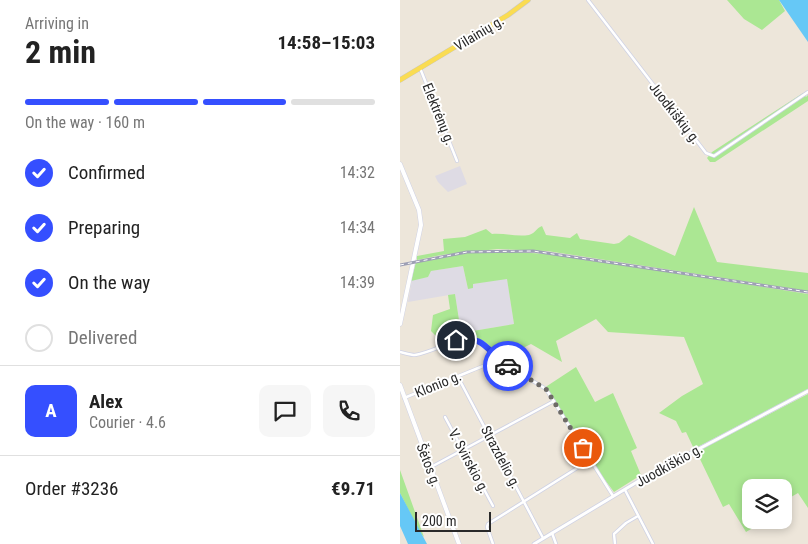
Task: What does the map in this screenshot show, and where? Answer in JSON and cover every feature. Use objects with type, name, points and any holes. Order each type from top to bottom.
[{"type":"main road","name":"Vilainių g.","points":[[400,80],[508,15],[528,0]]},
{"type":"main road","points":[[400,164],[421,221],[400,324]]},
{"type":"main road","name":"Šėtos g.","points":[[400,385],[403,398],[459,544]]},
{"type":"street","name":"Juodkiškių g.","points":[[588,0],[710,156],[714,156],[752,132],[808,92]]},
{"type":"street","name":"Elektrėnų g.","points":[[420,68],[457,161]]},
{"type":"street","points":[[400,352],[416,355],[456,340],[467,339],[485,345],[498,360],[546,389],[613,496]]},
{"type":"street","name":"Klonio g.","points":[[403,398],[498,360]]},
{"type":"street","name":"Strazdelio g.","points":[[458,376],[544,538]]},
{"type":"street","name":"Juodkiškio g.","points":[[534,544],[613,496],[808,391]]},
{"type":"street","points":[[430,468],[554,402]]},
{"type":"street","name":"V. Svirskio g.","points":[[445,417],[493,506]]},
{"type":"street","points":[[493,544],[487,525],[590,460]]},
{"type":"street","points":[[625,490],[653,544]]},
{"type":"street","points":[[615,544],[614,534],[626,523],[638,516]]},
{"type":"street","points":[[552,533],[556,544]]},
{"type":"shaded area","points":[[460,166],[467,184],[448,192],[435,176]]},
{"type":"shaded area","points":[[463,266],[468,289],[473,284],[507,278],[514,324],[461,333],[455,294],[408,302],[412,280],[428,277],[431,271]]},
{"type":"green space","points":[[727,0],[779,0],[785,11],[762,30],[744,19]]},
{"type":"green space","points":[[803,93],[806,97],[808,95],[808,101],[715,162],[710,162],[707,158],[712,152]]},
{"type":"green space","points":[[694,207],[717,262],[808,273],[808,291],[547,251],[498,249],[441,255],[417,260],[417,256],[444,251],[443,239],[465,237],[486,229],[492,234],[529,235],[542,226],[546,235],[570,238],[577,233],[580,239],[614,244],[619,243],[629,235],[675,256]]},
{"type":"green space","points":[[498,251],[547,254],[600,261],[808,294],[808,389],[694,449],[686,432],[682,433],[676,421],[659,413],[682,396],[703,384],[684,337],[608,332],[596,319],[556,341],[562,362],[531,344],[498,360],[494,354],[479,343],[460,339],[453,340],[451,333],[436,336],[431,331],[433,315],[450,309],[448,295],[455,294],[461,333],[514,324],[507,279],[473,284],[473,288],[468,289],[463,266],[431,271],[428,277],[411,281],[416,262],[466,253]]},
{"type":"green space","points":[[576,367],[595,402],[613,393],[637,448],[631,451],[641,475],[614,492],[590,460],[603,455],[586,431],[575,436],[544,388]]},
{"type":"green space","points":[[808,394],[808,508],[798,493],[792,496],[792,479],[742,479],[742,525],[729,504],[723,507],[698,455],[698,451]]},
{"type":"green space","points":[[400,470],[424,537],[420,533],[400,493]]},
{"type":"water","points":[[779,0],[808,0],[808,42]]},
{"type":"water","points":[[400,493],[427,544],[408,544],[400,526]]},
{"type":"railway","points":[[400,265],[467,252],[533,251],[808,292]]},
{"type":"way so far","points":[[508,366],[546,389],[583,448]]},
{"type":"route","points":[[456,340],[474,340],[485,345],[490,348],[498,360],[508,366]]}]
